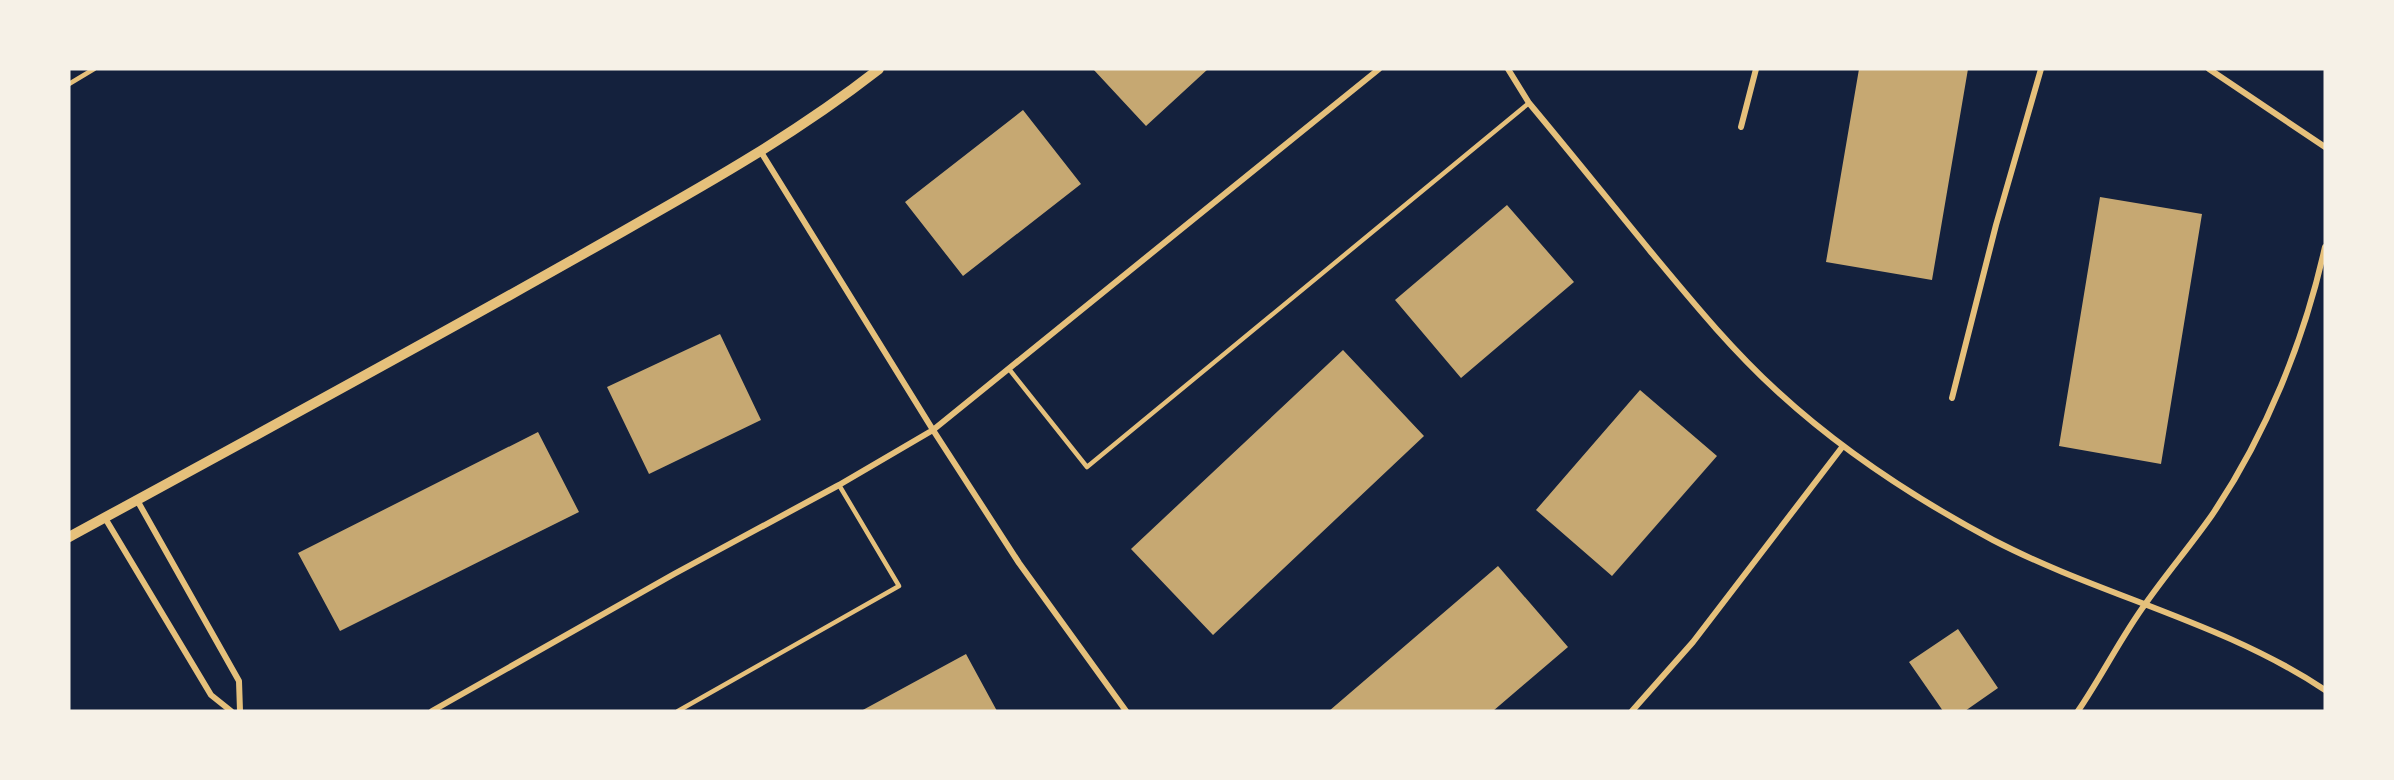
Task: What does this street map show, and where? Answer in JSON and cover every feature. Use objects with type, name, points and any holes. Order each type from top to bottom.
[{"type":"street","points":[[69,537],[436,338],[762,152],[830,108],[879,69]]},
{"type":"street","points":[[432,711],[664,579],[839,485],[933,430],[1379,69]]},
{"type":"street","points":[[1508,69],[1529,102],[1714,328],[1777,391],[1844,446],[1920,498],[1995,540],[2145,604],[2214,630],[2325,690]]},
{"type":"street","points":[[1741,127],[1756,69]]},
{"type":"street","points":[[1952,398],[1996,225],[2041,69]]},
{"type":"street","points":[[2209,69],[2325,147]]},
{"type":"street","points":[[762,152],[933,430],[1019,563],[1126,711]]},
{"type":"street","points":[[2078,711],[2145,604],[2212,515],[2255,441],[2290,363],[2317,283],[2325,247]]},
{"type":"street","points":[[1632,711],[1693,642],[1844,446]]},
{"type":"street","points":[[136,500],[239,681],[240,711]]},
{"type":"street","points":[[105,518],[211,695],[231,711]]},
{"type":"lane","points":[[69,84],[94,69]]},
{"type":"lane","points":[[1009,369],[1087,467],[1529,102]]},
{"type":"lane","points":[[678,711],[899,586],[839,485]]},
{"type":"building","points":[[1093,69],[1208,69],[1146,126]]},
{"type":"building","points":[[1859,69],[1968,69],[1932,280],[1826,262]]},
{"type":"building","points":[[1023,110],[1081,184],[963,276],[905,202]]},
{"type":"building","points":[[2100,197],[2202,214],[2161,464],[2059,446]]},
{"type":"building","points":[[1507,205],[1574,282],[1461,378],[1395,300]]},
{"type":"building","points":[[720,334],[761,420],[649,474],[607,387]]},
{"type":"building","points":[[1343,350],[1424,436],[1213,635],[1131,549]]},
{"type":"building","points":[[1640,390],[1717,456],[1612,576],[1536,510]]},
{"type":"building","points":[[538,432],[579,512],[340,631],[298,553]]},
{"type":"building","points":[[1498,566],[1568,647],[1493,711],[1329,711]]},
{"type":"building","points":[[1958,629],[1998,688],[1965,711],[1943,711],[1909,662]]},
{"type":"building","points":[[966,654],[997,711],[861,711]]}]
